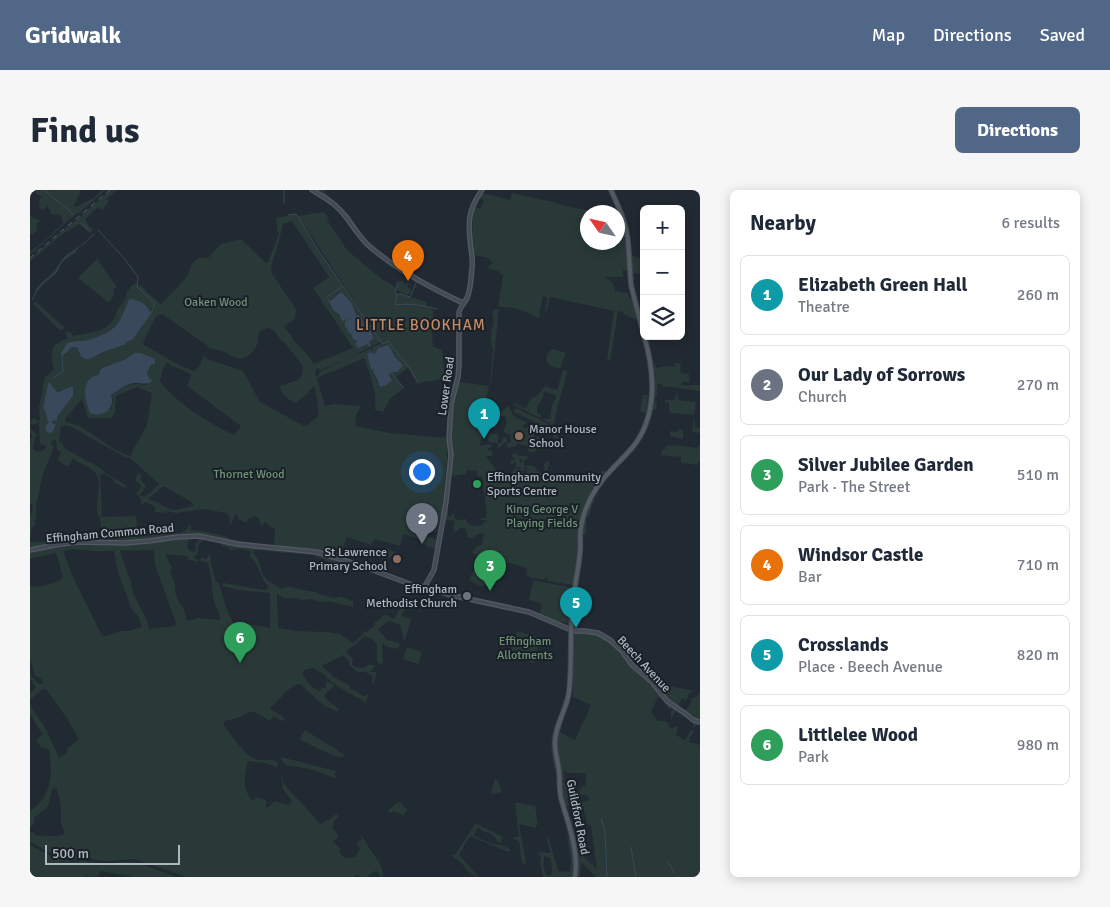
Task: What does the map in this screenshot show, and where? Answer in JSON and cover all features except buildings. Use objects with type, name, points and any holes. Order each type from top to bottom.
[{"type":"main road","name":"Guildford Road","points":[[611,190],[626,229],[631,285],[640,320]]},
{"type":"main road","name":"Guildford Road","points":[[575,877],[575,852],[561,796],[555,744],[556,734],[570,692],[571,629],[581,525],[594,494],[604,479],[626,456],[644,430],[651,398],[652,370],[645,340]]},
{"type":"street","points":[[312,190],[336,205],[359,236],[374,250],[415,278],[463,303]]},
{"type":"street","name":"Lower Road","points":[[425,586],[434,570],[446,503],[451,455],[449,438],[451,404],[459,373],[459,312],[467,297],[473,266],[468,226],[469,216],[473,204],[482,190]]},
{"type":"street","name":"Effingham Common Road","points":[[30,550],[73,542],[124,543],[177,536],[199,536],[237,544],[317,552],[362,566],[418,588],[425,586],[450,595],[529,612],[566,627]]},
{"type":"street","name":"Beech Avenue","points":[[566,627],[598,633],[610,640],[622,651],[632,665],[652,682],[667,701],[693,720],[700,722]]},
{"type":"green space","points":[[34,190],[81,190],[74,206],[76,207],[95,197],[102,190],[106,190],[30,255],[30,252],[63,223],[59,214],[51,214],[48,206],[43,210],[40,208],[41,196],[36,194]]},
{"type":"green space","points":[[111,190],[117,190],[106,199],[109,201],[102,210],[98,207],[85,219],[93,229],[92,231],[89,233],[80,224],[78,225],[61,235],[30,262],[30,259]]},
{"type":"green space","points":[[308,190],[326,190],[325,192],[352,218],[349,218],[347,221],[359,238],[407,274],[399,271],[369,250],[352,231],[337,209]]},
{"type":"green space","points":[[482,193],[510,200],[512,193],[580,209],[580,250],[625,250],[625,236],[627,236],[629,269],[627,271],[623,270],[623,277],[605,277],[614,285],[615,291],[628,293],[638,318],[634,319],[618,311],[610,361],[607,360],[614,311],[550,297],[545,312],[547,299],[543,295],[539,318],[509,307],[498,307],[503,276],[498,271],[490,269],[488,266],[493,263],[488,258],[474,255],[474,212],[475,207],[480,209],[484,200],[480,198]]},
{"type":"green space","points":[[324,212],[329,219],[327,220],[347,250],[384,281],[396,288],[401,280],[405,285],[409,284],[407,287],[412,290],[408,295],[396,290],[397,294],[427,302],[426,306],[433,309],[433,324],[431,325],[433,347],[442,349],[445,379],[418,383],[408,368],[396,377],[404,388],[390,399],[383,412],[375,410],[374,390],[364,358],[317,378],[325,406],[335,404],[361,406],[356,416],[355,426],[390,433],[447,438],[447,460],[442,510],[437,532],[415,529],[414,533],[437,539],[435,548],[427,547],[427,545],[420,542],[420,539],[403,534],[400,546],[374,539],[371,545],[347,537],[340,556],[301,548],[278,548],[274,545],[275,529],[264,522],[263,526],[257,517],[254,516],[248,519],[247,522],[244,522],[238,519],[236,514],[231,524],[227,513],[203,509],[176,513],[165,511],[165,513],[155,512],[155,507],[146,502],[141,505],[142,500],[139,497],[141,495],[144,497],[159,484],[130,458],[147,425],[152,393],[136,387],[116,396],[115,413],[111,418],[88,418],[82,399],[65,419],[66,422],[80,426],[117,451],[130,456],[129,458],[69,426],[61,426],[59,440],[64,448],[102,469],[127,486],[125,488],[114,482],[104,473],[100,475],[101,517],[136,516],[138,534],[180,533],[191,524],[191,531],[273,546],[267,547],[202,535],[189,535],[187,548],[190,551],[195,552],[196,546],[194,544],[197,543],[199,538],[203,539],[199,543],[197,554],[194,558],[199,560],[199,562],[189,560],[185,556],[165,554],[172,568],[170,571],[175,584],[175,592],[184,609],[187,621],[198,618],[220,620],[214,602],[209,567],[207,562],[201,562],[201,558],[207,559],[208,555],[210,555],[216,582],[219,583],[233,623],[270,628],[270,593],[238,590],[223,586],[222,584],[224,583],[264,590],[268,588],[250,557],[251,551],[242,549],[230,550],[228,547],[221,546],[224,542],[322,554],[371,572],[341,562],[332,564],[311,555],[254,550],[253,552],[259,561],[262,573],[267,580],[282,589],[287,586],[353,601],[353,607],[328,601],[284,598],[277,594],[279,628],[340,634],[353,643],[364,631],[367,632],[375,625],[374,623],[384,614],[394,619],[408,599],[410,602],[408,607],[406,607],[401,616],[411,619],[405,640],[403,639],[400,625],[389,621],[378,629],[387,640],[400,644],[397,649],[386,646],[383,643],[382,665],[377,662],[377,644],[365,636],[346,652],[353,659],[352,664],[355,667],[365,668],[368,665],[374,665],[375,667],[370,671],[377,672],[373,685],[372,675],[365,672],[357,672],[349,665],[349,661],[343,655],[322,666],[334,677],[350,686],[350,689],[363,696],[369,695],[365,704],[364,701],[330,681],[325,675],[313,668],[304,670],[303,675],[312,687],[320,691],[322,688],[326,688],[326,683],[333,684],[334,686],[324,695],[326,699],[339,709],[338,712],[323,705],[300,684],[288,690],[270,709],[281,715],[285,720],[282,721],[273,716],[270,721],[254,712],[249,712],[240,717],[225,721],[223,724],[251,757],[258,760],[278,762],[276,767],[266,763],[248,761],[245,787],[252,801],[257,797],[266,800],[266,807],[269,807],[275,801],[289,805],[292,802],[283,789],[282,775],[283,782],[287,788],[320,824],[336,814],[339,816],[333,822],[332,828],[336,831],[338,837],[333,841],[345,858],[355,857],[360,848],[356,843],[362,839],[361,835],[382,867],[383,875],[382,877],[376,871],[369,877],[357,875],[354,877],[186,877],[135,859],[106,861],[75,860],[56,856],[30,842],[30,833],[33,832],[36,836],[60,836],[65,832],[61,822],[60,802],[56,787],[52,790],[48,807],[34,818],[34,824],[30,828],[30,811],[43,799],[47,792],[51,768],[49,750],[40,746],[36,741],[43,734],[30,715],[30,705],[47,731],[59,758],[67,753],[67,749],[79,739],[46,689],[43,689],[30,700],[30,693],[36,687],[30,679],[30,674],[38,684],[44,682],[35,675],[30,660],[30,586],[47,585],[63,578],[55,553],[30,559],[30,542],[102,539],[102,530],[97,512],[99,483],[96,474],[89,467],[73,459],[68,467],[57,460],[61,452],[57,450],[56,440],[52,440],[51,444],[54,447],[43,474],[36,505],[36,519],[32,527],[30,541],[30,517],[33,510],[32,504],[30,504],[30,444],[32,435],[30,428],[38,436],[35,437],[33,449],[38,452],[45,450],[46,446],[40,444],[39,422],[32,425],[30,423],[34,418],[38,421],[40,420],[39,407],[43,384],[45,377],[54,370],[53,347],[67,339],[65,331],[73,336],[106,328],[115,317],[127,296],[126,293],[133,284],[142,286],[161,304],[186,278],[192,264],[198,258],[208,258],[221,244],[241,239],[266,263],[268,262],[279,234],[276,218],[296,214],[298,216]],"holes":[[[292,221],[329,277],[313,288],[353,348],[314,364],[284,327],[295,319],[296,309],[272,274],[271,267],[283,224]],[[302,222],[359,308],[317,248]],[[342,292],[350,302],[341,319],[339,314],[329,305],[332,299]],[[129,300],[121,346],[85,359],[77,348],[72,347],[63,357],[61,353],[67,343],[97,337],[111,330],[118,322]],[[162,314],[208,346],[208,348],[222,351],[241,359],[248,356],[254,350],[258,343],[258,334],[267,328],[271,329],[303,366],[302,375],[298,380],[280,386],[283,394],[295,403],[315,387],[319,415],[308,425],[304,426],[260,402],[243,371],[207,359],[204,356],[199,367],[194,371],[179,365],[143,343],[156,316]],[[356,315],[361,318],[365,329],[371,332],[373,339],[368,342],[371,346],[382,343],[372,347],[373,351],[371,348],[367,350],[321,371],[317,377],[315,372],[317,368],[321,370],[370,347],[367,344],[359,348],[355,344],[357,341],[346,328],[345,321]],[[387,345],[396,358],[395,373],[390,373],[389,375],[392,378],[389,384],[382,387],[379,387],[373,372],[374,354],[376,354],[378,348]],[[135,353],[141,353],[155,359],[147,373],[149,378],[146,385],[136,384],[123,387],[111,395],[113,400],[111,409],[90,413],[85,395],[102,368],[126,359]],[[167,362],[191,374],[187,386],[241,426],[234,435],[194,412],[160,381],[162,371]],[[50,383],[55,390],[60,391],[67,388],[73,396],[52,421],[56,425],[55,429],[48,424],[49,421],[43,408],[47,385]],[[162,487],[165,487],[194,505],[173,510],[149,498]],[[74,549],[114,551],[118,572],[131,608],[138,616],[142,627],[102,636],[72,575],[64,551]],[[121,550],[153,550],[155,565],[176,623],[175,626],[149,629],[148,623],[133,593],[120,552]]]},
{"type":"green space","points":[[30,216],[40,221],[36,224],[37,230],[33,234],[30,234]]},
{"type":"green space","points":[[76,249],[77,252],[63,261],[56,274],[46,281],[38,291],[35,290],[56,269],[65,256]]},
{"type":"green space","points":[[631,255],[640,259],[640,274],[631,273]]},
{"type":"green space","points":[[97,259],[117,287],[113,290],[114,295],[110,302],[78,278]]},
{"type":"green space","points":[[35,301],[65,329],[59,330],[33,304]]},
{"type":"green space","points":[[499,309],[490,384],[493,350],[491,334],[494,319],[492,312]]},
{"type":"green space","points":[[553,349],[566,353],[560,369],[549,365],[547,361],[547,354]]},
{"type":"green space","points":[[653,363],[655,363],[656,368],[674,367],[675,363],[682,364],[680,366],[681,373],[689,374],[690,382],[683,382],[681,385],[700,385],[700,391],[657,384],[657,396],[654,400],[657,402],[656,409],[652,410],[653,379],[656,376]]},
{"type":"green space","points":[[563,370],[567,371],[566,377],[555,422],[552,425],[541,418],[550,419],[552,405],[556,398],[555,395],[544,391],[537,407],[537,413],[541,415],[540,418],[514,405],[515,400],[516,404],[526,409],[532,398],[536,397],[545,386],[557,390]]},
{"type":"green space","name":"King George V Playing Fields","points":[[457,383],[489,386],[485,405],[481,408],[483,412],[480,446],[492,445],[487,450],[491,451],[492,456],[486,456],[502,477],[510,476],[515,468],[521,470],[520,467],[516,467],[515,461],[511,464],[510,461],[519,457],[513,458],[512,455],[515,453],[519,456],[527,456],[528,458],[523,461],[519,458],[520,462],[524,461],[525,471],[521,471],[524,473],[527,472],[526,466],[530,465],[543,473],[545,469],[544,464],[547,461],[550,462],[544,477],[597,481],[602,470],[606,472],[606,475],[596,489],[579,528],[584,509],[580,518],[578,529],[579,550],[577,551],[579,551],[573,585],[547,581],[548,578],[544,580],[527,577],[531,576],[526,575],[527,568],[489,557],[486,568],[490,570],[490,585],[480,586],[469,580],[475,567],[479,565],[481,557],[480,554],[475,555],[472,552],[477,546],[482,545],[484,534],[481,533],[470,538],[465,529],[460,527],[455,532],[453,528],[455,521],[444,519],[446,504],[448,504],[448,516],[451,517],[452,513],[454,514],[456,520],[466,519],[468,524],[474,526],[483,525],[483,522],[487,522],[487,520],[478,519],[486,518],[487,515],[482,477],[477,476],[477,469],[476,471],[467,470],[466,474],[452,476],[452,451],[450,444],[451,406]]},
{"type":"green space","points":[[678,392],[678,400],[696,402],[694,415],[671,413],[669,411],[669,403],[665,402],[665,400],[674,400]]},
{"type":"green space","points":[[643,395],[648,395],[646,413],[640,411]]},
{"type":"green space","points":[[508,406],[515,417],[528,423],[523,425],[524,429],[531,426],[536,432],[534,435],[539,437],[540,442],[536,451],[530,453],[526,445],[517,443],[517,446],[508,448],[506,444],[511,442],[510,434],[504,432],[506,420],[505,416],[500,416],[500,414]]},
{"type":"green space","points":[[516,408],[549,424],[559,438],[553,437],[553,434],[545,426],[541,425],[538,427],[537,424],[529,419],[514,413]]},
{"type":"green space","points":[[694,415],[695,427],[700,428],[700,433],[692,432]]},
{"type":"green space","points":[[679,429],[683,430],[683,439],[670,436],[670,431],[678,432]]},
{"type":"green space","points":[[489,434],[498,434],[498,443],[488,442]]},
{"type":"green space","points":[[503,437],[506,438],[507,442],[497,448],[498,443],[501,443]]},
{"type":"green space","points":[[698,445],[700,446],[700,462],[698,462],[698,465],[681,463],[681,457],[660,455],[666,446],[697,448]]},
{"type":"green space","points":[[139,473],[142,476],[140,479],[146,486],[139,496],[136,494],[141,485],[135,478]]},
{"type":"green space","points":[[593,499],[595,500],[589,516],[586,518],[586,533],[584,534],[582,533],[582,524]]},
{"type":"green space","points":[[386,548],[397,553],[400,556],[399,559],[395,560],[376,552],[381,553]]},
{"type":"green space","points":[[533,580],[573,588],[569,619],[567,623],[559,622],[566,625],[539,615],[542,604],[529,600]]},
{"type":"green space","name":"Effingham Allotments","points":[[517,631],[540,639],[534,663],[509,656]]},
{"type":"green space","points":[[574,632],[595,633],[608,639],[621,651],[629,663],[654,683],[694,691],[689,693],[686,701],[682,698],[678,706],[683,710],[682,712],[700,723],[700,725],[693,728],[693,723],[677,712],[677,709],[671,719],[673,708],[669,709],[660,697],[657,699],[651,712],[658,721],[668,723],[671,729],[676,726],[678,727],[676,735],[685,740],[691,730],[694,730],[689,742],[700,745],[700,877],[596,877],[581,862],[580,877],[576,877],[577,868],[568,816],[573,822],[579,852],[597,869],[591,826],[587,824],[580,802],[589,800],[588,796],[567,798],[569,805],[566,807],[562,798],[561,783],[572,787],[577,793],[582,786],[586,785],[586,773],[569,773],[565,771],[565,779],[564,781],[561,780],[556,740],[559,726],[562,725],[560,732],[575,740],[591,705],[573,697],[571,678]]},
{"type":"green space","points":[[407,647],[422,652],[418,664],[403,659]]},
{"type":"green space","points":[[699,693],[700,722],[685,712],[692,698],[696,697]]},
{"type":"green space","points":[[560,718],[553,740],[557,769],[554,768],[551,743]]},
{"type":"green space","points":[[305,730],[345,755],[338,757],[299,739]]},
{"type":"green space","points":[[281,757],[336,771],[334,774],[336,776],[335,779],[310,769],[285,765]]},
{"type":"green space","points":[[495,779],[498,781],[502,792],[491,794]]},
{"type":"green space","points":[[398,802],[402,803],[408,810],[403,815],[387,811]]},
{"type":"green space","points":[[515,803],[535,806],[538,825],[536,825],[536,828],[519,824],[526,863],[523,864],[519,842],[513,838],[519,836]]},
{"type":"green space","points":[[475,824],[503,837],[501,842],[497,842],[496,838],[488,832],[477,828],[474,835],[476,837],[510,849],[510,852],[506,851],[470,836],[459,855],[479,877],[465,869],[451,855],[455,855]]},
{"type":"green space","points":[[547,836],[558,871],[570,872],[571,860],[567,837],[570,838],[575,864],[574,877],[543,877],[540,863],[541,857],[538,853],[550,853]],"holes":[[[544,856],[550,858],[552,874],[548,876],[544,869]]]},
{"type":"green space","points":[[30,845],[51,856],[72,862],[84,861],[110,864],[135,862],[177,877],[135,877],[100,871],[98,877],[30,877]]},
{"type":"water","points":[[341,292],[352,304],[356,315],[361,318],[365,329],[370,330],[374,338],[369,342],[370,347],[367,344],[359,348],[356,346],[357,341],[353,339],[345,326],[345,321],[353,318],[342,321],[339,314],[332,307],[327,297],[330,301]]},
{"type":"water","points":[[131,299],[143,304],[151,314],[132,340],[89,359],[85,359],[77,348],[72,347],[62,357],[61,353],[67,343],[89,340],[111,330],[121,318]]},
{"type":"water","points":[[388,345],[403,366],[397,372],[390,373],[389,375],[392,380],[387,385],[381,387],[373,372],[374,370],[371,369],[367,354],[370,352],[375,354],[378,348]]},
{"type":"water","points":[[134,353],[141,353],[155,359],[155,364],[151,365],[147,373],[152,380],[151,382],[145,384],[134,383],[125,386],[111,395],[112,404],[107,411],[99,414],[90,413],[85,396],[88,381],[99,375],[102,368],[126,359]]},
{"type":"water","points":[[48,383],[58,392],[73,386],[73,396],[57,417],[57,420],[52,421],[56,425],[50,433],[47,432],[46,426],[49,422],[43,408]]},
{"type":"waterway","points":[[44,190],[73,214]]},
{"type":"waterway","points":[[284,190],[284,203]]},
{"type":"waterway","points":[[288,215],[296,214],[381,342],[383,344],[388,341],[410,369],[418,383]]},
{"type":"waterway","points":[[80,223],[90,230]]},
{"type":"waterway","points":[[98,230],[124,258],[138,277],[137,287],[155,303],[153,309]]},
{"type":"waterway","points":[[81,246],[94,234]]},
{"type":"waterway","points":[[32,300],[38,288],[56,272],[65,258],[79,247]]},
{"type":"waterway","points":[[398,294],[410,297],[417,281]]},
{"type":"waterway","points":[[398,282],[395,292],[397,294],[395,305],[406,304],[437,309]]},
{"type":"waterway","points":[[327,297],[342,287]]},
{"type":"waterway","points":[[53,379],[63,372],[62,357]]},
{"type":"waterway","points":[[391,373],[404,388]]},
{"type":"waterway","points":[[601,819],[605,831],[607,877]]},
{"type":"waterway","points":[[631,847],[636,877]]},
{"type":"waterway","points":[[668,862],[675,874]]},
{"type":"railway","points":[[30,258],[110,190]]},
{"type":"place","name":"Windsor Castle","points":[[408,281]]},
{"type":"place","name":"Manor House School","points":[[519,436]]},
{"type":"place","name":"Elizabeth Green Hall","points":[[484,439]]},
{"type":"place","name":"Effingham Community Sports Centre","points":[[477,484]]},
{"type":"place","name":"Our Lady of Sorrows","points":[[422,544]]},
{"type":"place","name":"St Lawrence Primary School","points":[[397,559]]},
{"type":"place","name":"Silver Jubilee Garden","points":[[490,591]]},
{"type":"place","name":"Effingham Methodist Church","points":[[467,596]]},
{"type":"place","name":"Crosslands","points":[[576,628]]},
{"type":"place","name":"Littlelee Wood","points":[[240,663]]},
{"type":"district","name":"LITTLE BOOKHAM","points":[[421,325]]},
{"type":"park label","name":"Oaken Wood","points":[[216,302]]},
{"type":"park label","name":"Thornet Wood","points":[[249,474]]}]
